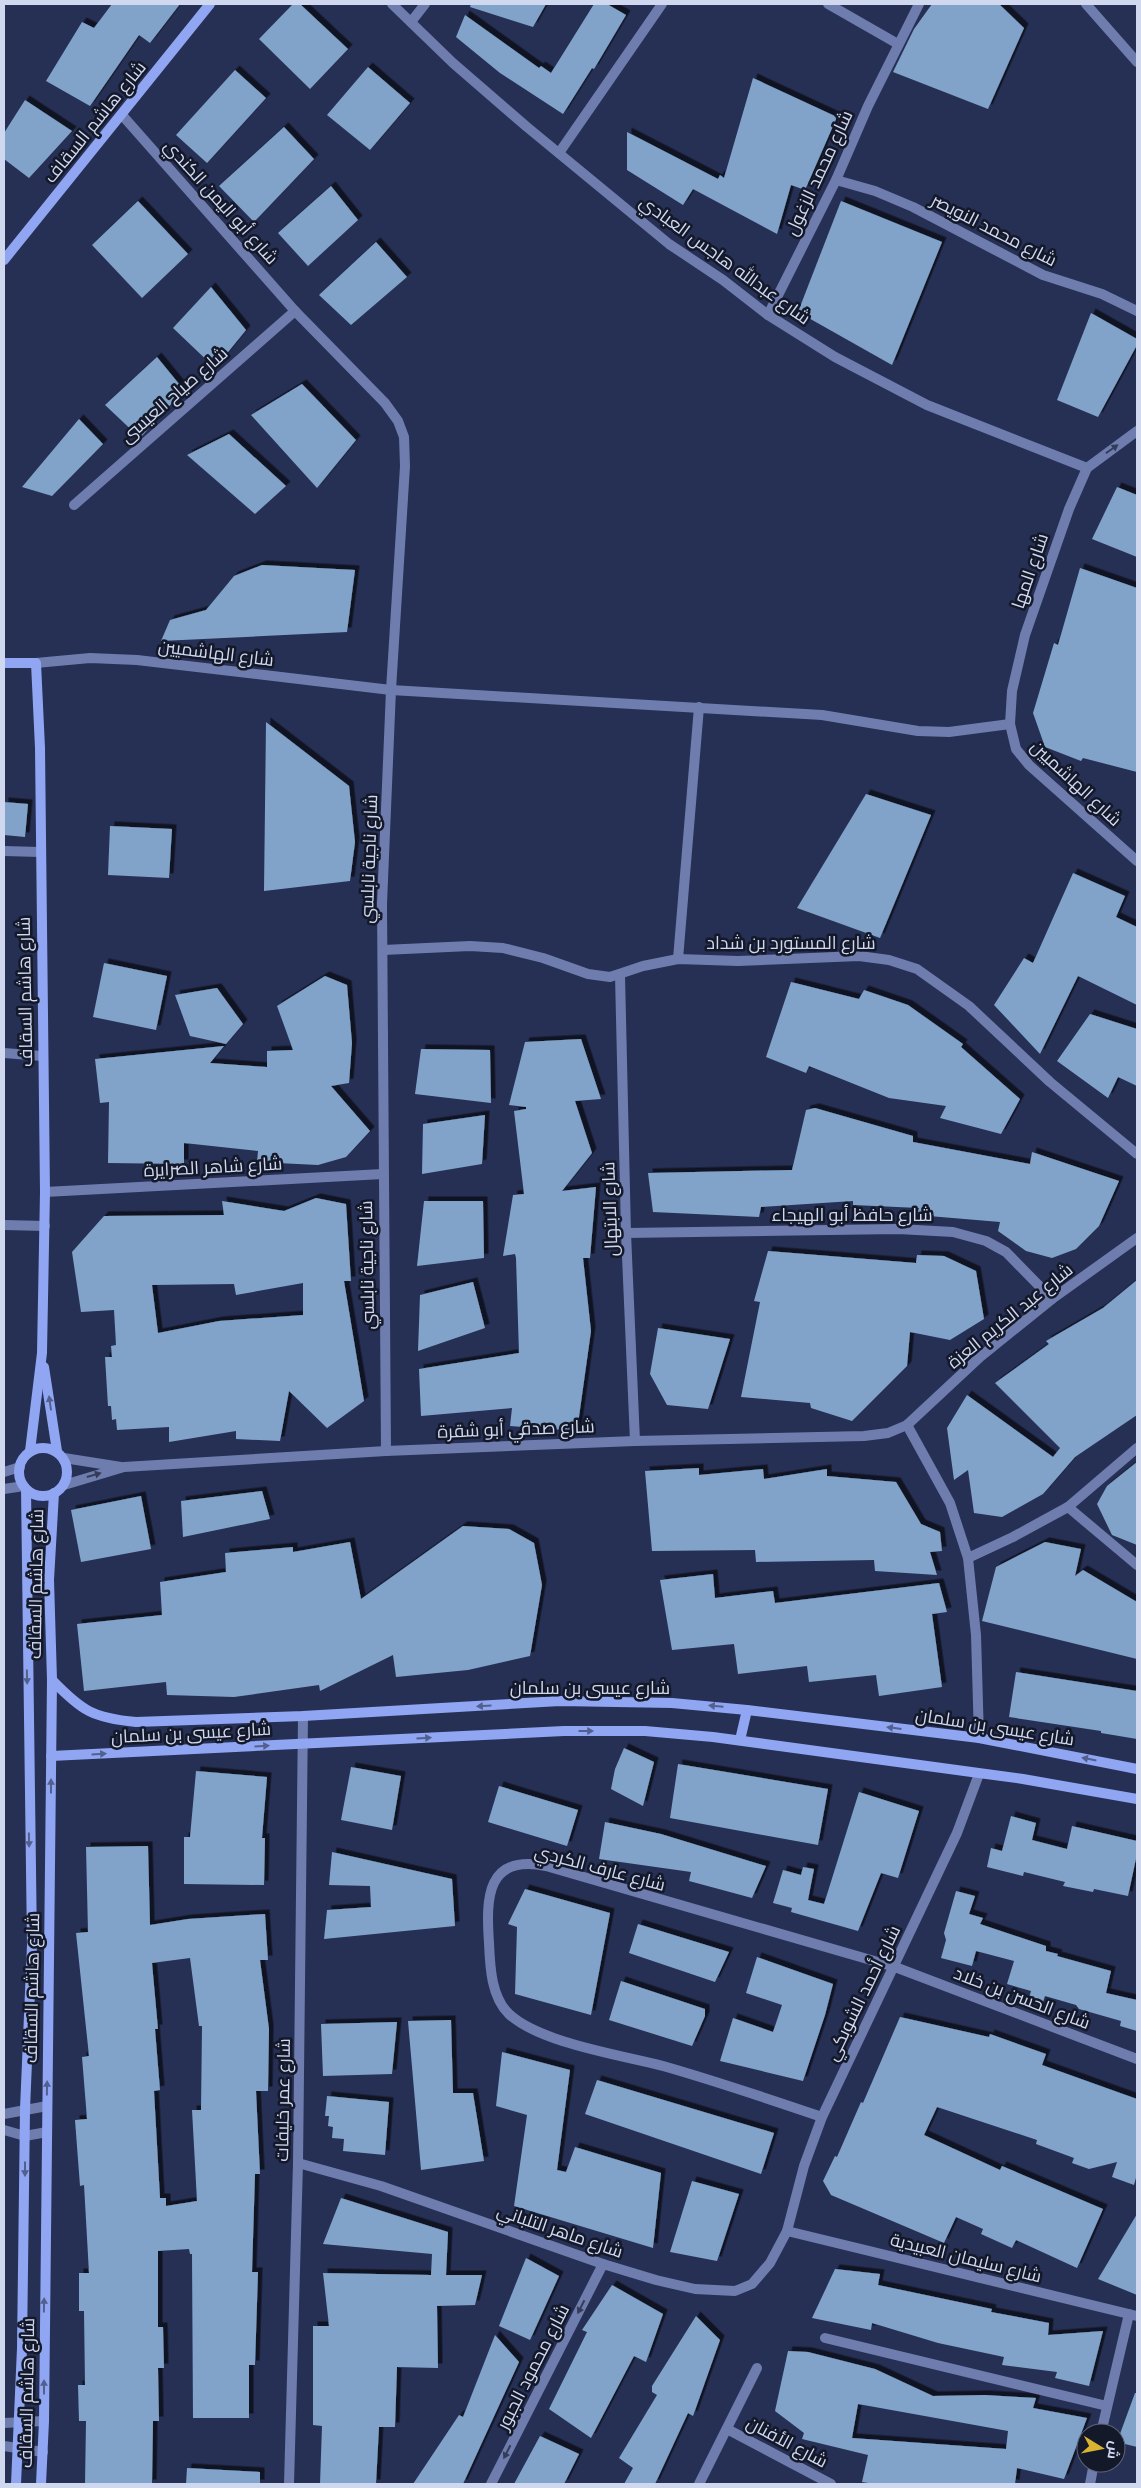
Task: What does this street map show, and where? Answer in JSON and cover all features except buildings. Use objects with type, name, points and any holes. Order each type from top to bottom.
[{"type":"street","name":"شارع هاشم السقاف","points":[[4,260],[210,4]]},
{"type":"street","name":"شارع عبدالله هاجس العبادي","points":[[392,4],[459,69],[669,244],[723,280],[768,315],[835,356],[927,405],[1087,468]]},
{"type":"street","points":[[411,22],[425,4]]},
{"type":"street","points":[[559,153],[662,4]]},
{"type":"street","points":[[828,4],[898,44]]},
{"type":"street","name":"شارع محمد الزغول","points":[[768,315],[836,180],[898,44],[919,4]]},
{"type":"street","points":[[1086,4],[1137,62]]},
{"type":"street","name":"شارع أبو اليمن الكندي","points":[[122,115],[295,311]]},
{"type":"street","name":"شارع محمد النويصر","points":[[836,180],[875,191],[913,207],[1043,274],[1102,294],[1137,311]]},
{"type":"street","name":"شارع صياح العيسى","points":[[74,505],[295,311]]},
{"type":"street","name":"شارع ناجية نابلسي","points":[[295,311],[385,403],[398,421],[404,437],[405,466],[382,904],[386,1450]]},
{"type":"street","name":"شارع المها","points":[[1016,749],[1010,724],[1012,691],[1025,635],[1068,509],[1087,468],[1137,431]]},
{"type":"street","name":"شارع الهاشميين","points":[[36,663],[90,658],[137,660],[392,690],[822,715],[918,731],[964,731],[1010,724]]},
{"type":"street","points":[[4,663],[36,663]]},
{"type":"street","name":"شارع هاشم السقاف","points":[[30,1451],[42,1353],[45,1226],[40,748],[36,663]]},
{"type":"street","points":[[678,959],[699,707]]},
{"type":"street","name":"شارع الهاشميين","points":[[1016,749],[1051,786],[1137,861]]},
{"type":"street","points":[[4,851],[40,852]]},
{"type":"street","name":"شارع المستورد بن شداد","points":[[383,950],[470,946],[495,947],[543,958],[588,974],[610,977],[643,966],[678,959],[738,961],[859,956],[889,960],[917,969],[968,1006],[1050,1082],[1137,1154]]},
{"type":"street","name":"شارع الابتهال","points":[[620,975],[626,1233],[635,1441]]},
{"type":"street","points":[[4,1054],[42,1056]]},
{"type":"street","name":"شارع شاهر الصرايرة","points":[[45,1192],[383,1174]]},
{"type":"street","points":[[4,1225],[45,1226]]},
{"type":"street","name":"شارع حافظ أبو الهيجاء","points":[[626,1233],[898,1229],[953,1232],[986,1241],[1006,1252],[1052,1299]]},
{"type":"street","name":"شارع عبد الكريم العزة","points":[[907,1425],[980,1357],[1052,1299],[1137,1238]]},
{"type":"street","name":"شارع هاشم السقاف","points":[[42,1353],[60,1455]]},
{"type":"street","points":[[907,1425],[950,1503],[968,1558],[976,1636],[979,1738]]},
{"type":"street","name":"شارع صدقي أبو شقرة","points":[[64,1485],[124,1467],[386,1450],[635,1441],[864,1436],[888,1433],[907,1425]]},
{"type":"street","points":[[4,1488],[25,1487],[39,1495],[54,1493],[64,1485],[67,1476],[60,1455],[48,1448],[30,1451],[23,1458],[20,1468],[20,1477],[25,1487]]},
{"type":"street","points":[[968,1558],[1013,1538],[1068,1507],[1137,1448]]},
{"type":"street","name":"شارع صدقي أبو شقرة","points":[[60,1455],[124,1467]]},
{"type":"street","points":[[4,1472],[20,1468]]},
{"type":"street","name":"شارع هاشم السقاف","points":[[16,2484],[32,1945],[25,1487]]},
{"type":"street","name":"شارع هاشم السقاف","points":[[41,2484],[44,2421],[52,1680],[49,1580],[54,1493]]},
{"type":"street","points":[[1068,1507],[1137,1565]]},
{"type":"street","name":"شارع عيسى بن سلمان","points":[[52,1680],[72,1701],[91,1714],[112,1720],[136,1722],[303,1716],[596,1700],[672,1703],[747,1710],[979,1738],[1137,1768]]},
{"type":"street","points":[[740,1740],[747,1710]]},
{"type":"street","name":"شارع عمر خليفات","points":[[290,2484],[298,2163],[303,1716]]},
{"type":"street","name":"شارع عيسى بن سلمان","points":[[50,1756],[564,1731],[644,1731],[740,1740],[1023,1779],[1137,1799]]},
{"type":"street","name":"شارع أحمد الشوبكي","points":[[786,2231],[795,2196],[822,2117],[895,1967],[957,1833],[979,1774]]},
{"type":"street","name":"شارع عارف الكردي","points":[[822,2117],[664,2067],[550,2037],[528,2028],[516,2020],[503,2007],[491,1971],[487,1904],[493,1882],[509,1867],[532,1864],[895,1967]]},
{"type":"street","name":"شارع الحسن بن خلاد","points":[[895,1967],[1137,2059]]},
{"type":"street","points":[[4,2114],[47,2106]]},
{"type":"street","points":[[4,2130],[25,2136],[46,2132]]},
{"type":"street","name":"شارع ماهر التلباني","points":[[298,2163],[381,2186],[603,2264],[695,2289],[735,2292],[752,2284],[770,2263],[786,2231]]},
{"type":"street","name":"شارع سليمان العبيدية","points":[[786,2231],[1133,2315]]},
{"type":"street","name":"شارع محمود الجبور","points":[[491,2484],[603,2264]]},
{"type":"street","points":[[1103,2423],[1133,2315]]},
{"type":"street","points":[[825,2338],[1107,2406]]},
{"type":"street","points":[[699,2484],[757,2368]]},
{"type":"street","points":[[4,2423],[19,2420],[44,2421]]},
{"type":"street","name":"شارع الأفنان","points":[[727,2429],[831,2484]]},
{"type":"street","points":[[4,2446],[43,2452]]}]
